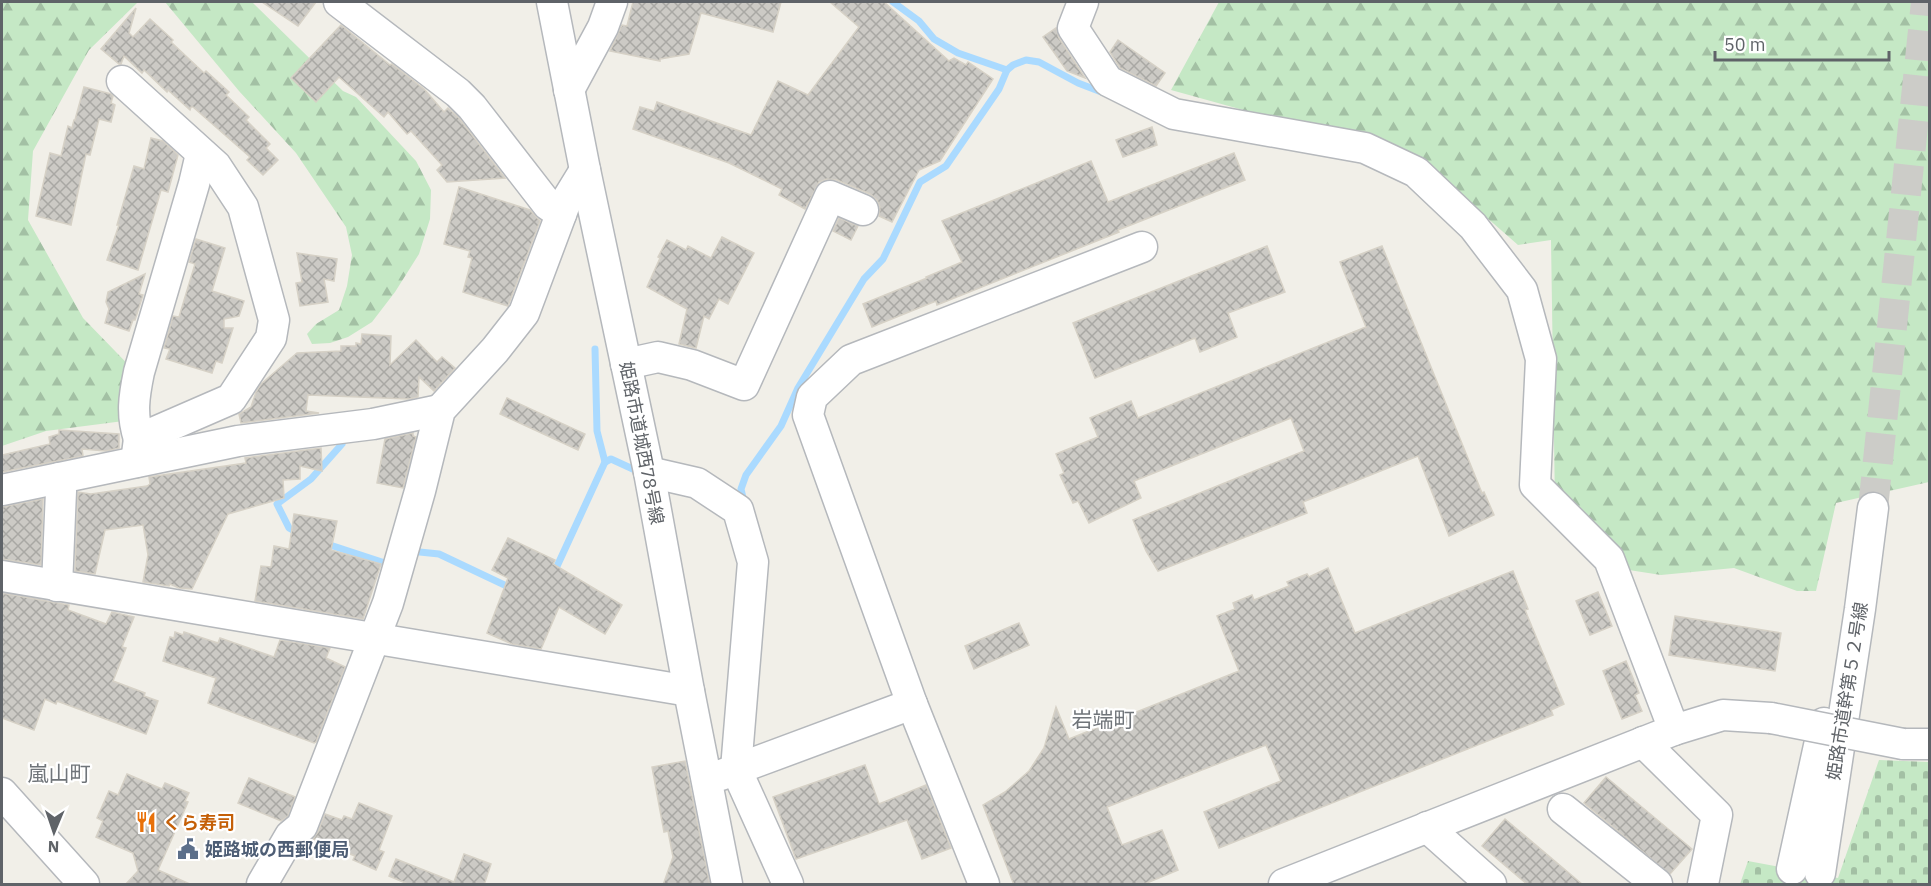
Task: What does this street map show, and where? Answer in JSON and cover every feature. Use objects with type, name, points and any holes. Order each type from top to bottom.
[{"type":"street","points":[[339,2],[458,93],[472,107],[548,206],[561,214]]},
{"type":"street","name":"姫路市道城西78号線","points":[[552,2],[649,472],[688,691],[727,885]]},
{"type":"street","points":[[569,90],[603,27],[612,2]]},
{"type":"street","points":[[1083,2],[1074,28],[1108,81],[1174,114],[1365,148],[1416,172],[1473,226],[1522,290],[1541,359],[1535,485],[1609,559],[1674,730]]},
{"type":"street","points":[[2,490],[59,478],[137,450],[231,399],[271,338],[274,320],[243,207],[216,166],[122,81]]},
{"type":"street","points":[[137,450],[133,403],[139,372],[201,154]]},
{"type":"street","points":[[262,885],[290,836],[302,826],[388,603],[440,410],[495,350],[524,313],[566,201],[585,170]]},
{"type":"street","points":[[626,364],[658,357],[692,365],[744,385],[830,196],[863,210]]},
{"type":"street","points":[[984,885],[912,705],[808,415],[812,397],[851,360],[1142,247]]},
{"type":"street","points":[[137,450],[238,441],[373,424],[440,410]]},
{"type":"street","points":[[649,472],[697,483],[738,510],[753,561],[736,769],[788,885]]},
{"type":"street","points":[[57,586],[61,491],[59,478]]},
{"type":"street","name":"姫路市道幹第５２号線","points":[[1806,871],[1860,609],[1865,508]]},
{"type":"street","points":[[2,576],[688,691]]},
{"type":"street","points":[[707,780],[912,705]]},
{"type":"street","points":[[1284,885],[1323,876],[1427,827],[1674,730],[1723,715],[1771,718],[1916,744]]},
{"type":"street","points":[[1643,742],[1717,815],[1703,885]]},
{"type":"street","points":[[2,793],[84,885]]},
{"type":"street","points":[[1563,809],[1657,885]]},
{"type":"street","points":[[1427,827],[1491,885]]},
{"type":"green space","points":[[2,2],[165,2],[137,3],[89,50],[33,151],[28,220],[83,318],[148,385],[147,418],[46,431],[2,446]]},
{"type":"green space","points":[[165,2],[252,2],[343,91],[356,97],[416,161],[431,190],[430,219],[419,254],[395,292],[372,322],[348,337],[330,343],[312,344],[307,334],[316,324],[339,310],[347,286],[352,255],[346,227],[296,153],[239,91]]},
{"type":"green space","points":[[1219,2],[1929,2],[1929,482],[1836,503],[1816,591],[1797,591],[1734,568],[1661,575],[1616,568],[1555,505],[1551,240],[1518,245],[1420,159],[1171,90]]},
{"type":"green space","points":[[1879,760],[1929,762],[1929,884],[1740,884],[1748,861],[1838,878]]},
{"type":"building","points":[[262,2],[316,2],[298,26]]},
{"type":"building","points":[[633,2],[781,2],[773,32],[701,13],[689,54],[660,59],[660,61],[610,51],[622,25],[627,26]]},
{"type":"building","points":[[830,2],[884,2],[949,61],[954,58],[966,65],[968,62],[993,79],[940,161],[919,170],[892,222],[879,216],[880,207],[877,200],[870,194],[837,180],[827,179],[819,182],[805,209],[779,195],[782,189],[729,163],[633,129],[640,107],[654,111],[657,102],[751,135],[778,81],[808,95],[859,27]]},
{"type":"building","points":[[136,8],[129,33],[133,37],[150,19],[204,73],[206,71],[229,92],[226,95],[249,117],[246,120],[270,144],[266,148],[278,160],[263,175],[247,160],[250,157],[193,107],[190,110],[144,70],[142,73],[124,56],[119,64],[101,49]]},
{"type":"building","points":[[341,25],[424,89],[444,112],[448,108],[459,118],[505,178],[447,182],[437,170],[442,165],[411,131],[407,134],[388,112],[384,117],[339,77],[316,102],[291,78]]},
{"type":"building","points":[[1056,28],[1059,38],[1085,78],[1067,71],[1043,37]]},
{"type":"building","points":[[1118,40],[1165,73],[1156,86],[1120,68],[1110,52]]},
{"type":"building","points":[[84,87],[111,94],[113,96],[111,103],[115,105],[111,122],[99,119],[90,155],[86,154],[71,225],[36,216],[50,153],[61,156],[68,126],[72,128]]},
{"type":"building","points":[[1152,127],[1157,145],[1123,157],[1116,140]]},
{"type":"building","points":[[151,138],[163,141],[178,155],[168,192],[161,190],[138,270],[107,260],[119,225],[117,225],[134,166],[144,169]]},
{"type":"building","points":[[1234,153],[1245,180],[937,305],[936,301],[872,327],[863,304],[962,262],[942,221],[1091,161],[1108,202]]},
{"type":"building","points":[[459,187],[530,210],[540,221],[508,306],[463,292],[472,258],[468,257],[470,251],[444,244]]},
{"type":"building","points":[[839,218],[858,226],[851,240],[833,231]]},
{"type":"building","points":[[722,237],[754,253],[728,304],[719,299],[709,319],[704,316],[696,348],[679,344],[687,309],[647,287],[660,258],[658,257],[667,240],[686,250],[688,246],[711,258]]},
{"type":"building","points":[[196,239],[225,248],[212,291],[244,301],[239,316],[224,319],[224,328],[233,328],[222,363],[216,361],[212,373],[166,359],[170,349],[164,348],[173,316],[179,317],[195,264],[189,262]]},
{"type":"building","points":[[1267,246],[1285,292],[1228,313],[1237,337],[1200,352],[1195,338],[1095,378],[1073,323]]},
{"type":"building","points":[[1382,246],[1482,493],[1484,492],[1494,515],[1449,536],[1418,456],[1303,502],[1307,513],[1158,571],[1146,551],[1133,520],[1304,451],[1291,418],[1134,481],[1141,498],[1089,523],[1078,501],[1073,503],[1060,475],[1064,473],[1056,454],[1098,437],[1090,418],[1131,401],[1138,418],[1366,327],[1340,262]]},
{"type":"building","points":[[297,253],[337,259],[334,281],[324,279],[328,302],[300,306],[296,283],[302,282]]},
{"type":"building","points":[[145,274],[139,294],[143,295],[129,331],[105,323],[109,309],[106,302],[108,292]]},
{"type":"building","points":[[362,334],[391,336],[390,365],[416,340],[437,362],[442,357],[455,368],[434,391],[419,377],[418,397],[409,399],[308,395],[306,411],[319,413],[241,423],[239,414],[251,407],[261,384],[297,353],[341,351],[341,346],[361,344]]},
{"type":"building","points":[[507,398],[585,434],[578,450],[500,414]]},
{"type":"building","points":[[59,430],[119,434],[119,448],[106,451],[82,449],[83,456],[2,472],[2,455],[50,444],[49,437],[59,434]]},
{"type":"building","points":[[413,433],[416,437],[403,488],[377,483],[385,439]]},
{"type":"building","points":[[321,448],[322,471],[300,466],[300,479],[283,480],[284,498],[228,514],[192,589],[179,588],[170,584],[169,586],[143,582],[148,555],[143,525],[105,530],[95,574],[75,571],[78,492],[91,494],[147,486],[150,484],[149,477],[246,463],[245,458]]},
{"type":"building","points":[[43,499],[41,565],[2,559],[2,507]]},
{"type":"building","points":[[294,514],[337,521],[331,550],[381,564],[363,619],[255,601],[261,566],[271,567],[274,546],[289,549]]},
{"type":"building","points":[[508,538],[555,560],[553,564],[622,605],[605,634],[559,607],[541,649],[512,644],[487,633],[508,578],[492,570]]},
{"type":"building","points":[[1328,568],[1355,633],[1513,571],[1528,609],[1525,610],[1564,704],[1551,710],[1553,715],[1219,848],[1204,812],[1281,781],[1266,745],[1107,807],[1122,845],[1162,830],[1178,870],[1142,885],[1014,885],[983,805],[1005,792],[1029,771],[1044,748],[1056,707],[1069,739],[1239,671],[1217,616],[1235,609],[1233,603],[1252,595],[1254,600],[1289,586],[1287,582],[1307,574],[1309,577]]},
{"type":"building","points":[[1598,592],[1612,626],[1590,635],[1576,601]]},
{"type":"building","points":[[2,593],[69,605],[68,610],[106,624],[112,612],[134,617],[122,647],[126,648],[113,681],[145,693],[144,696],[158,701],[146,734],[57,701],[56,704],[45,699],[34,730],[2,718]]},
{"type":"building","points":[[1675,616],[1781,633],[1775,671],[1669,655]]},
{"type":"building","points":[[1019,623],[1029,645],[974,669],[965,646]]},
{"type":"building","points":[[175,632],[183,635],[184,632],[218,643],[220,638],[274,657],[280,640],[330,648],[326,658],[345,667],[316,742],[208,703],[216,678],[163,661],[170,637],[174,638]]},
{"type":"building","points":[[1626,661],[1639,693],[1635,695],[1642,711],[1622,719],[1603,671]]},
{"type":"building","points":[[685,761],[710,885],[663,885],[673,857],[668,831],[664,832],[652,767]]},
{"type":"building","points":[[865,765],[879,804],[926,785],[951,848],[922,859],[907,820],[796,859],[773,797]]},
{"type":"building","points":[[127,774],[162,789],[165,783],[189,793],[185,801],[188,802],[158,870],[192,885],[125,885],[138,871],[133,853],[96,837],[103,821],[97,818],[109,791],[118,795]]},
{"type":"building","points":[[1606,777],[1692,849],[1670,874],[1584,803]]},
{"type":"building","points":[[249,778],[295,797],[288,816],[281,821],[238,803]]},
{"type":"building","points":[[359,803],[392,816],[379,850],[384,852],[376,870],[353,860],[355,856],[313,839],[325,814],[342,820],[344,816],[352,819]]},
{"type":"building","points":[[1505,819],[1583,885],[1528,885],[1482,846]]},
{"type":"building","points":[[464,854],[491,864],[484,885],[410,885],[389,876],[396,859],[454,882]]},
{"type":"waterway","points":[[893,2],[919,21],[934,39],[958,53],[1007,70]]},
{"type":"waterway","points":[[744,502],[741,489],[746,475],[781,426],[798,388],[864,279],[883,259],[920,182],[946,166],[999,89],[1007,70],[1026,60],[1039,62],[1078,83],[1104,93]]},
{"type":"waterway","points":[[595,349],[597,431],[605,462]]},
{"type":"waterway","points":[[300,534],[289,528],[277,504],[311,479],[342,444]]},
{"type":"waterway","points":[[553,575],[605,462],[611,459],[635,470]]},
{"type":"waterway","points":[[324,543],[391,565]]},
{"type":"waterway","points":[[410,551],[439,554],[513,589]]},
{"type":"tunnel","points":[[1873,508],[1926,2]]},
{"type":"place","name":"くら寿司","points":[[146,822]]},
{"type":"place","name":"姫路城の西郵便局","points":[[188,849]]},
{"type":"district","name":"岩端町","points":[[1103,719]]},
{"type":"district","name":"嵐山町","points":[[59,773]]}]
